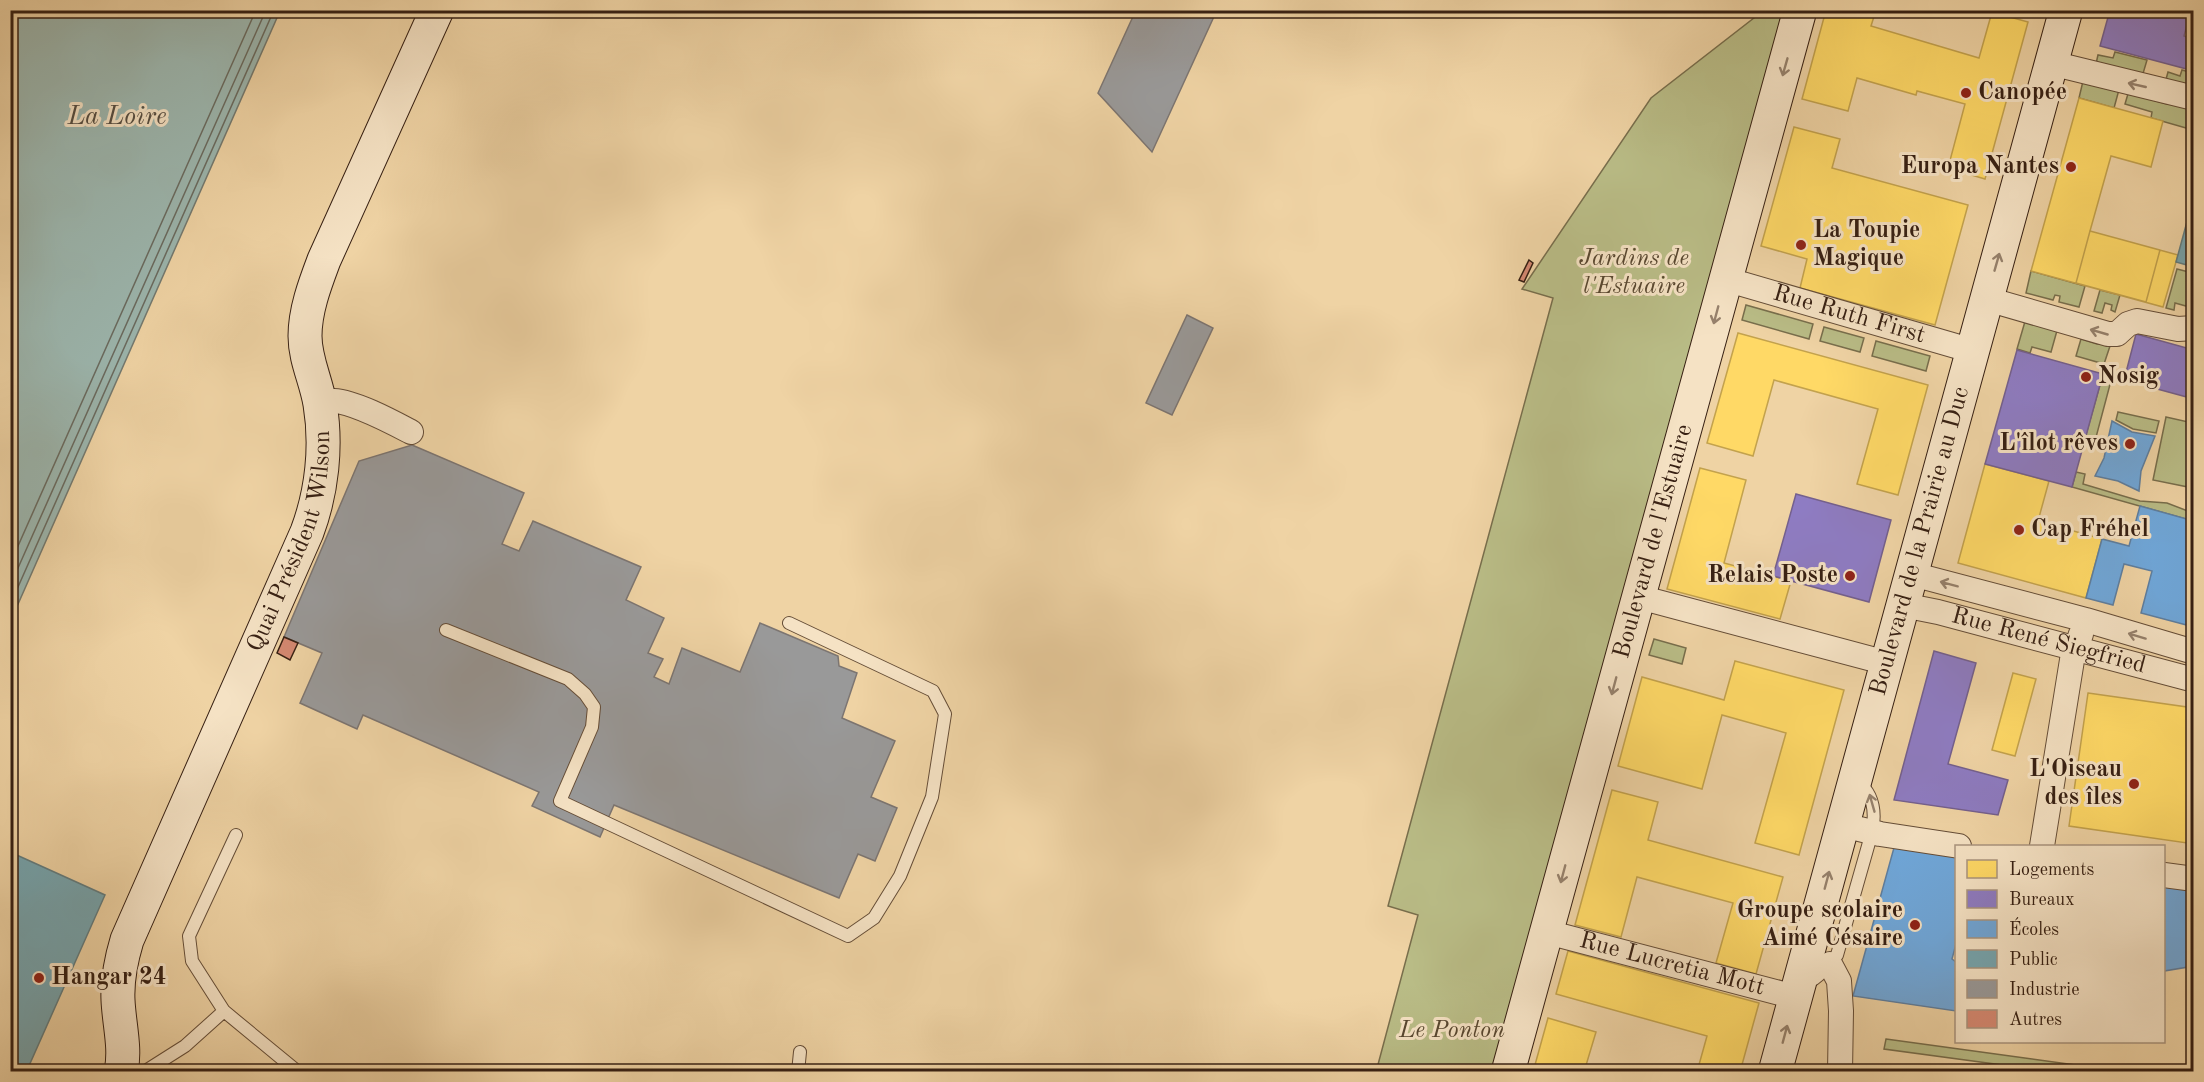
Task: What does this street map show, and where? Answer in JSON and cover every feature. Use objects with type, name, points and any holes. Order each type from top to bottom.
[{"type":"main road","name":"Quai Président Wilson","points":[[121,1071],[123,1052],[117,983],[127,940],[315,508],[322,461],[322,430],[320,404],[305,352],[306,326],[315,285],[324,260],[437,10]]},
{"type":"main road","name":"Boulevard de l'Estuaire","points":[[1508,1071],[1800,10]]},
{"type":"main road","name":"Boulevard de la Prairie au Duc","points":[[1775,1071],[1798,990],[1857,829],[1855,780],[2066,10]]},
{"type":"street","points":[[2051,63],[2193,98]]},
{"type":"street","name":"Rue Ruth First","points":[[1725,279],[1973,351]]},
{"type":"street","points":[[1987,299],[2108,334],[2117,334],[2128,324],[2137,321],[2178,329],[2193,328]]},
{"type":"street","points":[[320,404],[334,401],[352,406],[411,432]]},
{"type":"street","name":"Rue René Siegfried","points":[[1912,574],[2086,620],[2193,652]]},
{"type":"street","points":[[1639,597],[1887,663]]},
{"type":"street","name":"Rue René Siegfried","points":[[1903,605],[1938,612],[2193,680]]},
{"type":"street","points":[[2042,845],[2070,674],[2086,620]]},
{"type":"street","points":[[1857,829],[1955,845]]},
{"type":"street","points":[[2165,875],[2193,879]]},
{"type":"street","name":"Rue Lucretia Mott","points":[[1547,932],[1798,990]]},
{"type":"street","points":[[1830,964],[1839,981],[1840,1071]]},
{"type":"lane","points":[[446,630],[568,679],[585,694],[594,707],[592,727],[560,801],[848,936],[874,918],[900,876],[932,797],[945,714],[933,691],[789,623]]},
{"type":"lane","points":[[1798,990],[1830,964],[1839,950],[1857,829]]},
{"type":"lane","points":[[236,835],[189,936],[192,961],[224,1011],[298,1071]]},
{"type":"lane","points":[[144,1071],[185,1046],[224,1011]]},
{"type":"lane","points":[[798,1071],[800,1052]]},
{"type":"green space","name":"Jardins de l'Estuaire","points":[[1763,11],[1790,11],[1501,1071],[1376,1072],[1418,915],[1388,906],[1553,298],[1522,289],[1651,98]]},
{"type":"green space","points":[[2115,52],[2147,60],[2142,77],[2095,68],[2098,55],[2113,58]]},
{"type":"green space","points":[[2182,70],[2193,73],[2191,90],[2165,83],[2168,72],[2180,76]]},
{"type":"green space","points":[[2083,81],[2120,86],[2114,108],[2079,98]]},
{"type":"green space","points":[[2130,87],[2139,96],[2167,104],[2169,98],[2193,105],[2193,130],[2151,118],[2152,112],[2125,104]]},
{"type":"green space","points":[[2177,269],[2193,273],[2193,308],[2175,303],[2174,310],[2166,308]]},
{"type":"green space","points":[[2031,271],[2085,286],[2079,307],[2059,302],[2060,296],[2055,295],[2053,300],[2026,293]]},
{"type":"green space","points":[[2100,290],[2120,295],[2115,312],[2111,310],[2112,305],[2105,303],[2102,313],[2094,311]]},
{"type":"green space","points":[[1746,305],[1813,324],[1809,339],[1742,320]]},
{"type":"green space","points":[[2026,318],[2058,327],[2051,352],[2032,347],[2030,353],[2017,349]]},
{"type":"green space","points":[[1824,327],[1864,338],[1860,352],[1820,341]]},
{"type":"green space","points":[[2081,339],[2097,344],[2111,343],[2104,364],[2076,356]]},
{"type":"green space","points":[[1876,341],[1930,356],[1926,371],[1872,356]]},
{"type":"green space","points":[[2103,374],[2112,377],[2095,441],[2085,438]]},
{"type":"green space","points":[[2118,412],[2159,421],[2156,433],[2133,429],[2116,420]]},
{"type":"green space","points":[[2166,417],[2193,423],[2193,488],[2153,480]]},
{"type":"green space","points":[[2076,472],[2085,474],[2083,484],[2140,501],[2167,503],[2193,513],[2193,521],[2072,487]]},
{"type":"green space","points":[[1654,639],[1686,648],[1682,664],[1649,655]]},
{"type":"green space","points":[[1886,1039],[2119,1071],[2047,1071],[1884,1049]]},
{"type":"water","name":"La Loire","points":[[10,11],[280,11],[11,620]]},
{"type":"building: Logements","name":"Canopée","points":[[1826,10],[1876,10],[1871,26],[1979,58],[1992,12],[2028,22],[1985,179],[1948,168],[1965,104],[1917,91],[1916,95],[1857,78],[1848,111],[1802,99]]},
{"type":"building: Logements","points":[[2079,98],[2163,121],[2151,167],[2111,156],[2090,231],[2178,255],[2163,307],[2031,271]]},
{"type":"building: Logements","points":[[1794,127],[1840,139],[1832,168],[1968,205],[1935,325],[1800,288],[1807,259],[1761,246]]},
{"type":"building: Logements","points":[[2090,231],[2160,250],[2146,302],[2076,283]]},
{"type":"building: Logements","points":[[1738,333],[1928,385],[1898,495],[1857,484],[1878,409],[1774,380],[1753,456],[1707,443]]},
{"type":"building: Logements","name":"Cap Fréhel","points":[[1985,464],[2049,481],[2038,521],[2102,539],[2086,598],[1958,563]]},
{"type":"building: Logements","points":[[1700,468],[1746,480],[1724,563],[1791,581],[1780,619],[1667,589]]},
{"type":"building: Logements","points":[[1735,661],[1844,690],[1799,855],[1755,843],[1786,733],[1722,715],[1702,789],[1618,766],[1642,677],[1724,700]]},
{"type":"building: Logements","points":[[2013,673],[2036,679],[2015,756],[1992,750]]},
{"type":"building: Logements","name":"L'Oiseau des îles","points":[[2088,693],[2194,708],[2194,844],[2069,826]]},
{"type":"building: Logements","points":[[1612,790],[1658,802],[1648,840],[1783,877],[1756,974],[1716,963],[1733,903],[1637,877],[1621,937],[1575,925]]},
{"type":"building: Logements","points":[[1568,951],[1759,1003],[1740,1072],[1697,1072],[1707,1036],[1556,994]]},
{"type":"building: Logements","points":[[1548,1018],[1596,1032],[1584,1072],[1533,1072]]},
{"type":"building: Bureaux","points":[[2110,10],[2191,10],[2184,36],[2194,39],[2194,71],[2100,46]]},
{"type":"building: Bureaux","points":[[2136,334],[2194,350],[2194,399],[2124,380]]},
{"type":"building: Bureaux","points":[[2017,350],[2103,374],[2072,487],[1985,464]]},
{"type":"building: Bureaux","points":[[1796,494],[1891,520],[1869,602],[1773,576]]},
{"type":"building: Bureaux","points":[[1934,651],[1976,663],[1948,764],[2008,780],[1998,815],[1894,800]]},
{"type":"building: Écoles","points":[[2112,421],[2132,432],[2155,436],[2141,471],[2139,491],[2118,481],[2095,476],[2104,458]]},
{"type":"building: Écoles","points":[[2140,506],[2194,521],[2194,627],[2141,613],[2152,571],[2124,564],[2113,605],[2086,598],[2102,539],[2129,546]]},
{"type":"building: Écoles","name":"Groupe scolaire Aimé Césaire","points":[[1895,844],[1955,853],[1955,948],[1952,959],[1955,961],[1955,1011],[1853,996]]},
{"type":"building: Écoles","points":[[2165,882],[2194,887],[2194,966],[2165,971]]},
{"type":"building: Public","points":[[2188,218],[2194,220],[2194,267],[2176,262]]},
{"type":"building: Public","name":"Hangar 24","points":[[10,852],[105,895],[28,1068],[10,1061]]},
{"type":"building: Industrie","points":[[1136,10],[1217,10],[1152,152],[1098,93]]},
{"type":"building: Industrie","points":[[1187,315],[1213,328],[1172,415],[1146,403]]},
{"type":"building: Industrie","points":[[412,445],[524,493],[502,544],[519,551],[533,521],[641,567],[626,600],[664,618],[648,653],[663,659],[654,677],[669,684],[682,648],[740,672],[760,623],[838,656],[839,666],[857,673],[842,718],[895,741],[871,797],[897,808],[875,861],[858,854],[839,898],[614,805],[600,837],[532,806],[539,792],[363,715],[357,729],[300,703],[322,653],[284,637],[359,461]]},
{"type":"building: Autres","points":[[1529,260],[1533,263],[1524,282],[1519,280]]},
{"type":"building: Autres","points":[[284,637],[298,643],[290,660],[277,653]]},
{"type":"place","name":"Canopée","points":[[1966,93]]},
{"type":"place","name":"Europa Nantes","points":[[2071,167]]},
{"type":"place","name":"La Toupie Magique","points":[[1801,245]]},
{"type":"place","name":"Nosig","points":[[2086,377]]},
{"type":"place","name":"L'îlot rêves","points":[[2130,444]]},
{"type":"place","name":"Cap Fréhel","points":[[2019,530]]},
{"type":"place","name":"Relais Poste","points":[[1850,576]]},
{"type":"place","name":"L'Oiseau des îles","points":[[2134,784]]},
{"type":"place","name":"Groupe scolaire Aimé Césaire","points":[[1915,925]]},
{"type":"place","name":"Hangar 24","points":[[39,978]]},
{"type":"park label","name":"Le Ponton","points":[[1452,1031]]}]
